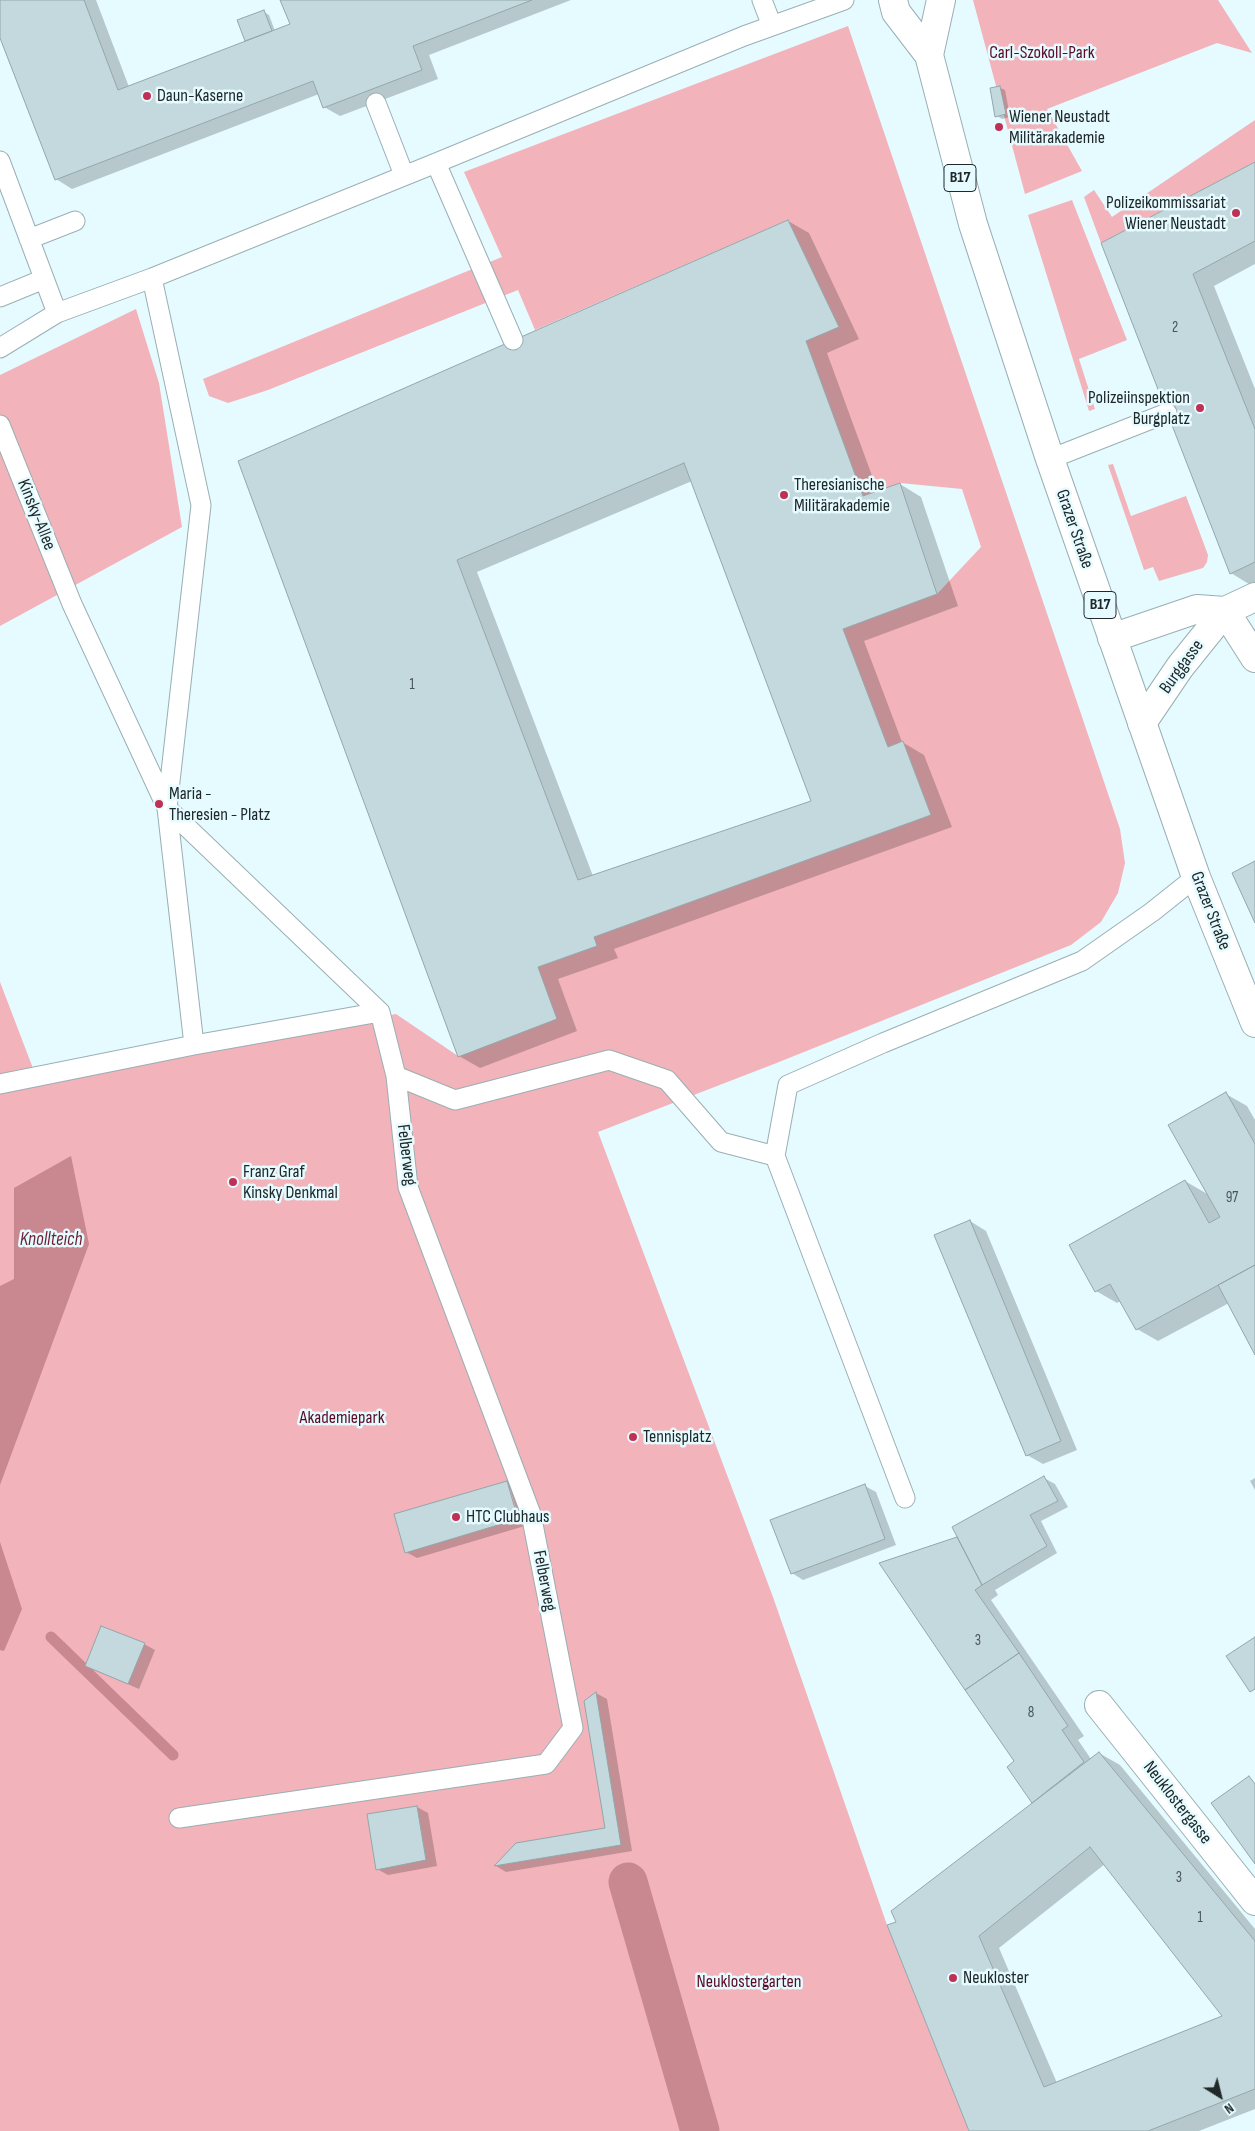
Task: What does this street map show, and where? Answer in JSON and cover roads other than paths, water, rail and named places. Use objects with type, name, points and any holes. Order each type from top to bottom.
[{"type":"main road","name":"Grazer Straße","points":[[893,0],[896,12],[929,55],[973,224],[1050,459],[1196,877],[1255,1023]]},
{"type":"main road","name":"Grazer Straße","points":[[929,55],[941,0]]},
{"type":"main road","name":"Burggasse","points":[[1142,724],[1180,667],[1225,611],[1255,597]]},
{"type":"main road","name":"Burggasse","points":[[1112,638],[1197,609],[1225,611]]},
{"type":"main road","points":[[1225,611],[1255,658]]},
{"type":"main road","name":"Neuklostergasse","points":[[1099,1705],[1255,1901]]},
{"type":"lane","points":[[762,0],[772,26]]},
{"type":"lane","points":[[0,348],[56,313],[152,278],[772,26],[844,0]]},
{"type":"lane","points":[[376,103],[404,175]]},
{"type":"lane","points":[[0,162],[56,313]]},
{"type":"lane","points":[[436,163],[512,340]]},
{"type":"lane","points":[[29,239],[75,221]]},
{"type":"lane","points":[[152,278],[201,505],[168,808],[194,1045]]},
{"type":"lane","points":[[0,297],[44,280]]},
{"type":"lane","points":[[1050,459],[1167,413]]},
{"type":"lane","name":"Kinsky-Allee","points":[[0,425],[72,604],[168,808]]},
{"type":"lane","points":[[168,808],[380,1012]]},
{"type":"lane","points":[[905,1498],[775,1156],[788,1085],[1082,960],[1152,912],[1196,877]]},
{"type":"lane","points":[[0,1084],[194,1045],[380,1012]]},
{"type":"lane","name":"Felberweg","points":[[179,1818],[546,1764],[573,1728],[531,1514],[408,1187],[396,1076],[380,1012]]},
{"type":"lane","points":[[396,1076],[455,1100],[609,1060],[667,1080],[721,1142],[775,1156]]},
{"type":"water","name":"Knollteich","points":[[71,1156],[89,1244],[0,1485],[0,1286],[14,1279],[14,1188]]},
{"type":"water","points":[[0,1542],[22,1609],[4,1651],[0,1650]]},
{"type":"waterway","points":[[51,1637],[173,1755]]},
{"type":"waterway","points":[[628,1882],[700,2131]]},
{"type":"place","name":"Daun-Kaserne","points":[[147,96]]},
{"type":"place","name":"Wiener Neustadt Militärakademie","points":[[999,127]]},
{"type":"place","name":"Polizeikommissariat Wiener Neustadt","points":[[1236,213]]},
{"type":"place","name":"Polizeiinspektion Burgplatz","points":[[1200,408]]},
{"type":"place","name":"Theresianische Militärakademie","points":[[784,495]]},
{"type":"place","name":"Maria - Theresien - Platz","points":[[159,804]]},
{"type":"place","name":"Franz Graf Kinsky Denkmal","points":[[233,1182]]},
{"type":"place","name":"Tennisplatz","points":[[633,1437]]},
{"type":"place","name":"HTC Clubhaus","points":[[456,1517]]},
{"type":"place","name":"Neukloster","points":[[953,1978]]},
{"type":"park label","name":"Carl-Szokoll-Park","points":[[1042,53]]},
{"type":"park label","name":"Akademiepark","points":[[342,1418]]},
{"type":"park label","name":"Neuklostergarten","points":[[749,1982]]}]
